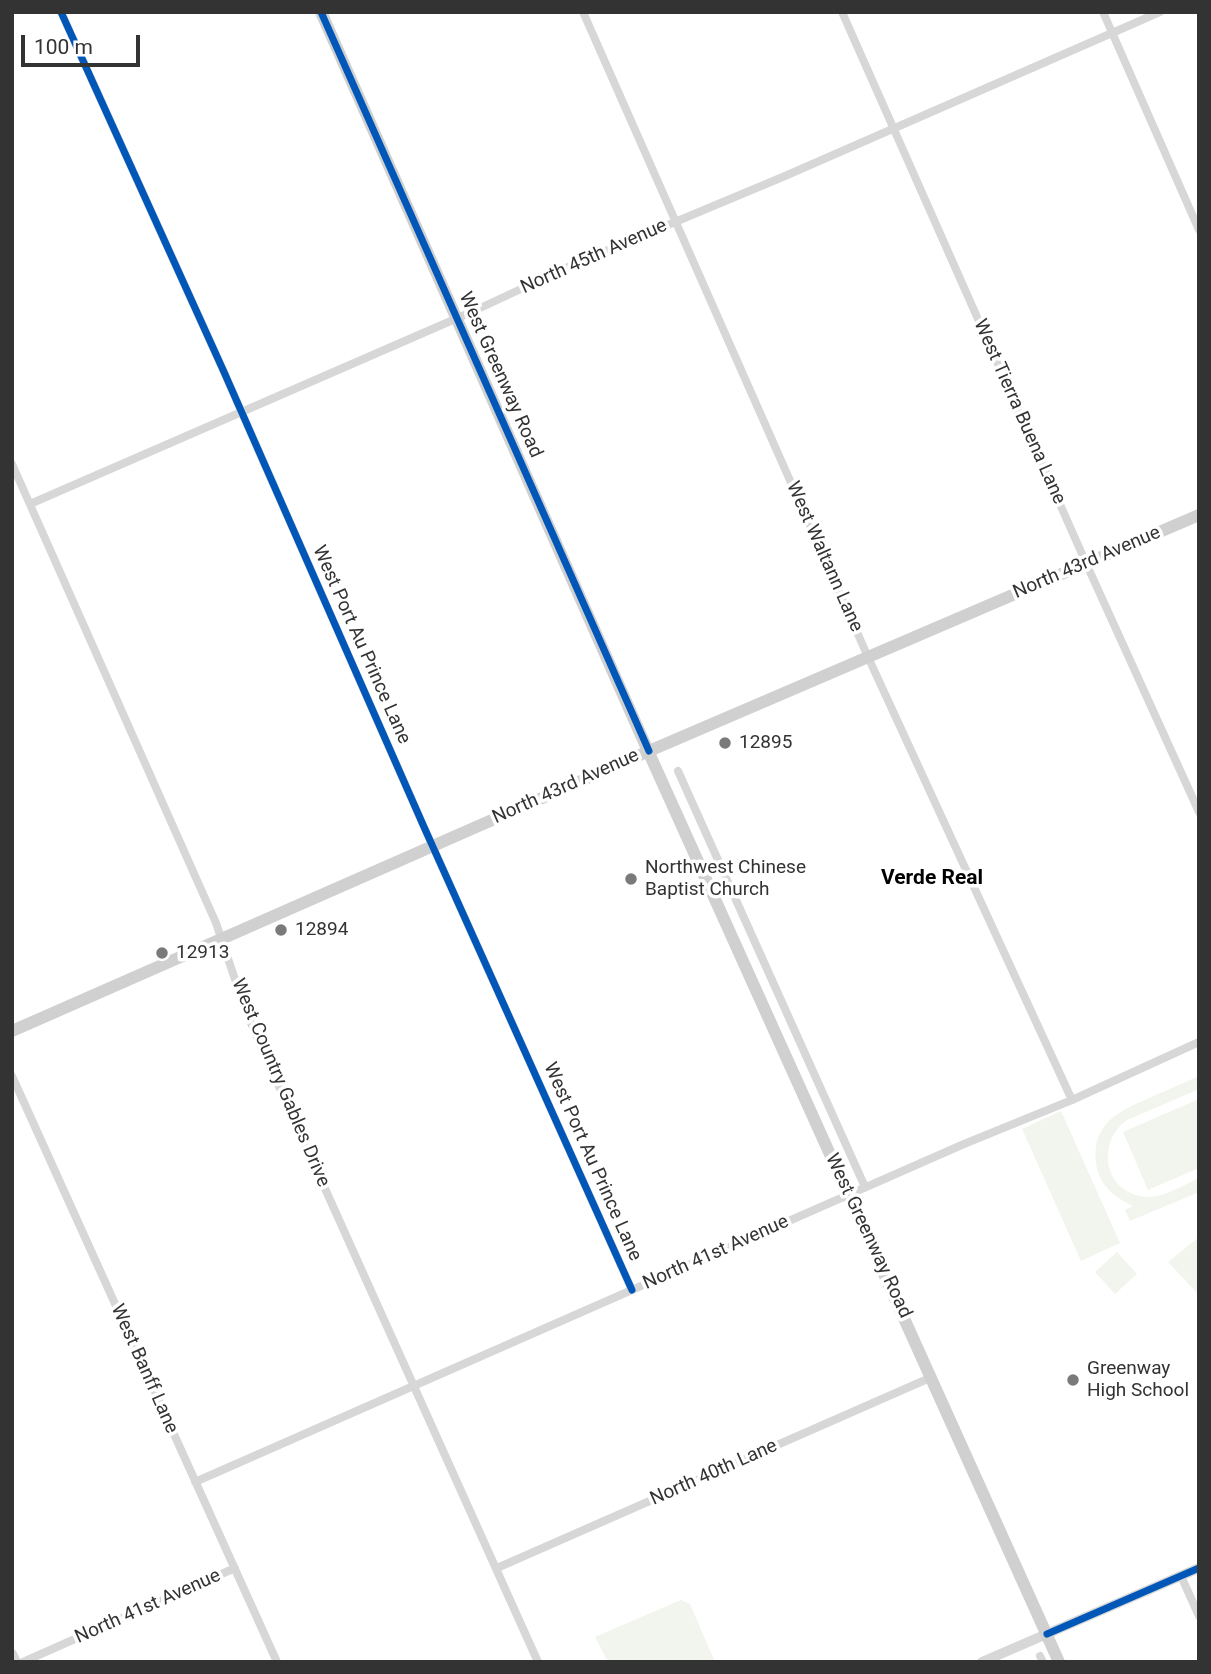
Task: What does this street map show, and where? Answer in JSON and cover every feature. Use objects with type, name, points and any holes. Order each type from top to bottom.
[{"type":"main road","name":"West Greenway Road","points":[[321,12],[675,810],[1059,1662]]},
{"type":"main road","name":"North 43rd Avenue","points":[[12,1031],[649,751],[1199,514]]},
{"type":"street","name":"West Port Au Prince Lane","points":[[61,12],[632,1290]]},
{"type":"street","name":"West Waltann Lane","points":[[583,12],[868,657],[1072,1100]]},
{"type":"street","name":"West Tierra Buena Lane","points":[[842,12],[1199,812]]},
{"type":"street","points":[[1103,12],[1199,230]]},
{"type":"street","name":"North 45th Avenue","points":[[30,504],[1160,12]]},
{"type":"street","name":"West Country Gables Drive","points":[[12,464],[211,910],[255,1033],[538,1662]]},
{"type":"street","name":"West Greenway Road","points":[[678,771],[865,1187]]},
{"type":"street","points":[[675,810],[692,802]]},
{"type":"street","name":"North 41st Avenue","points":[[195,1482],[865,1187],[1072,1100],[1199,1042]]},
{"type":"street","name":"West Banff Lane","points":[[12,1076],[277,1662]]},
{"type":"street","name":"North 40th Lane","points":[[497,1568],[932,1377]]},
{"type":"street","points":[[982,1662],[1199,1568]]},
{"type":"street","name":"North 41st Avenue","points":[[23,1662],[235,1569]]},
{"type":"street","points":[[1181,1576],[1199,1616]]},
{"type":"street","points":[[12,1654],[16,1662]]},
{"type":"shaded area","points":[[1199,1076],[1199,1089],[1127,1120],[1111,1141],[1108,1154],[1113,1177],[1121,1187],[1132,1194],[1153,1197],[1199,1178],[1199,1192],[1130,1221],[1125,1210],[1133,1206],[1108,1189],[1100,1178],[1096,1163],[1098,1137],[1111,1119],[1120,1112]]},
{"type":"shaded area","points":[[1199,1099],[1199,1168],[1148,1190],[1123,1132]]},
{"type":"shaded area","points":[[1061,1111],[1120,1243],[1081,1261],[1022,1129]]},
{"type":"shaded area","points":[[1199,1237],[1199,1295],[1168,1262]]},
{"type":"shaded area","points":[[1117,1252],[1137,1274],[1115,1294],[1095,1272]]},
{"type":"shaded area","points":[[681,1600],[690,1604],[715,1662],[608,1662],[595,1637]]},
{"type":"cycle path","points":[[61,12],[632,1290]]},
{"type":"cycle path","points":[[321,12],[649,751]]},
{"type":"cycle path","points":[[1047,1634],[1199,1568]]},
{"type":"place","name":"12895","points":[[725,743]]},
{"type":"place","name":"Northwest Chinese Baptist Church","points":[[631,879]]},
{"type":"place","name":"12894","points":[[281,930]]},
{"type":"place","name":"12913","points":[[162,953]]},
{"type":"place","name":"Greenway High School","points":[[1073,1380]]},
{"type":"district","name":"Verde Real","points":[[932,879]]}]
